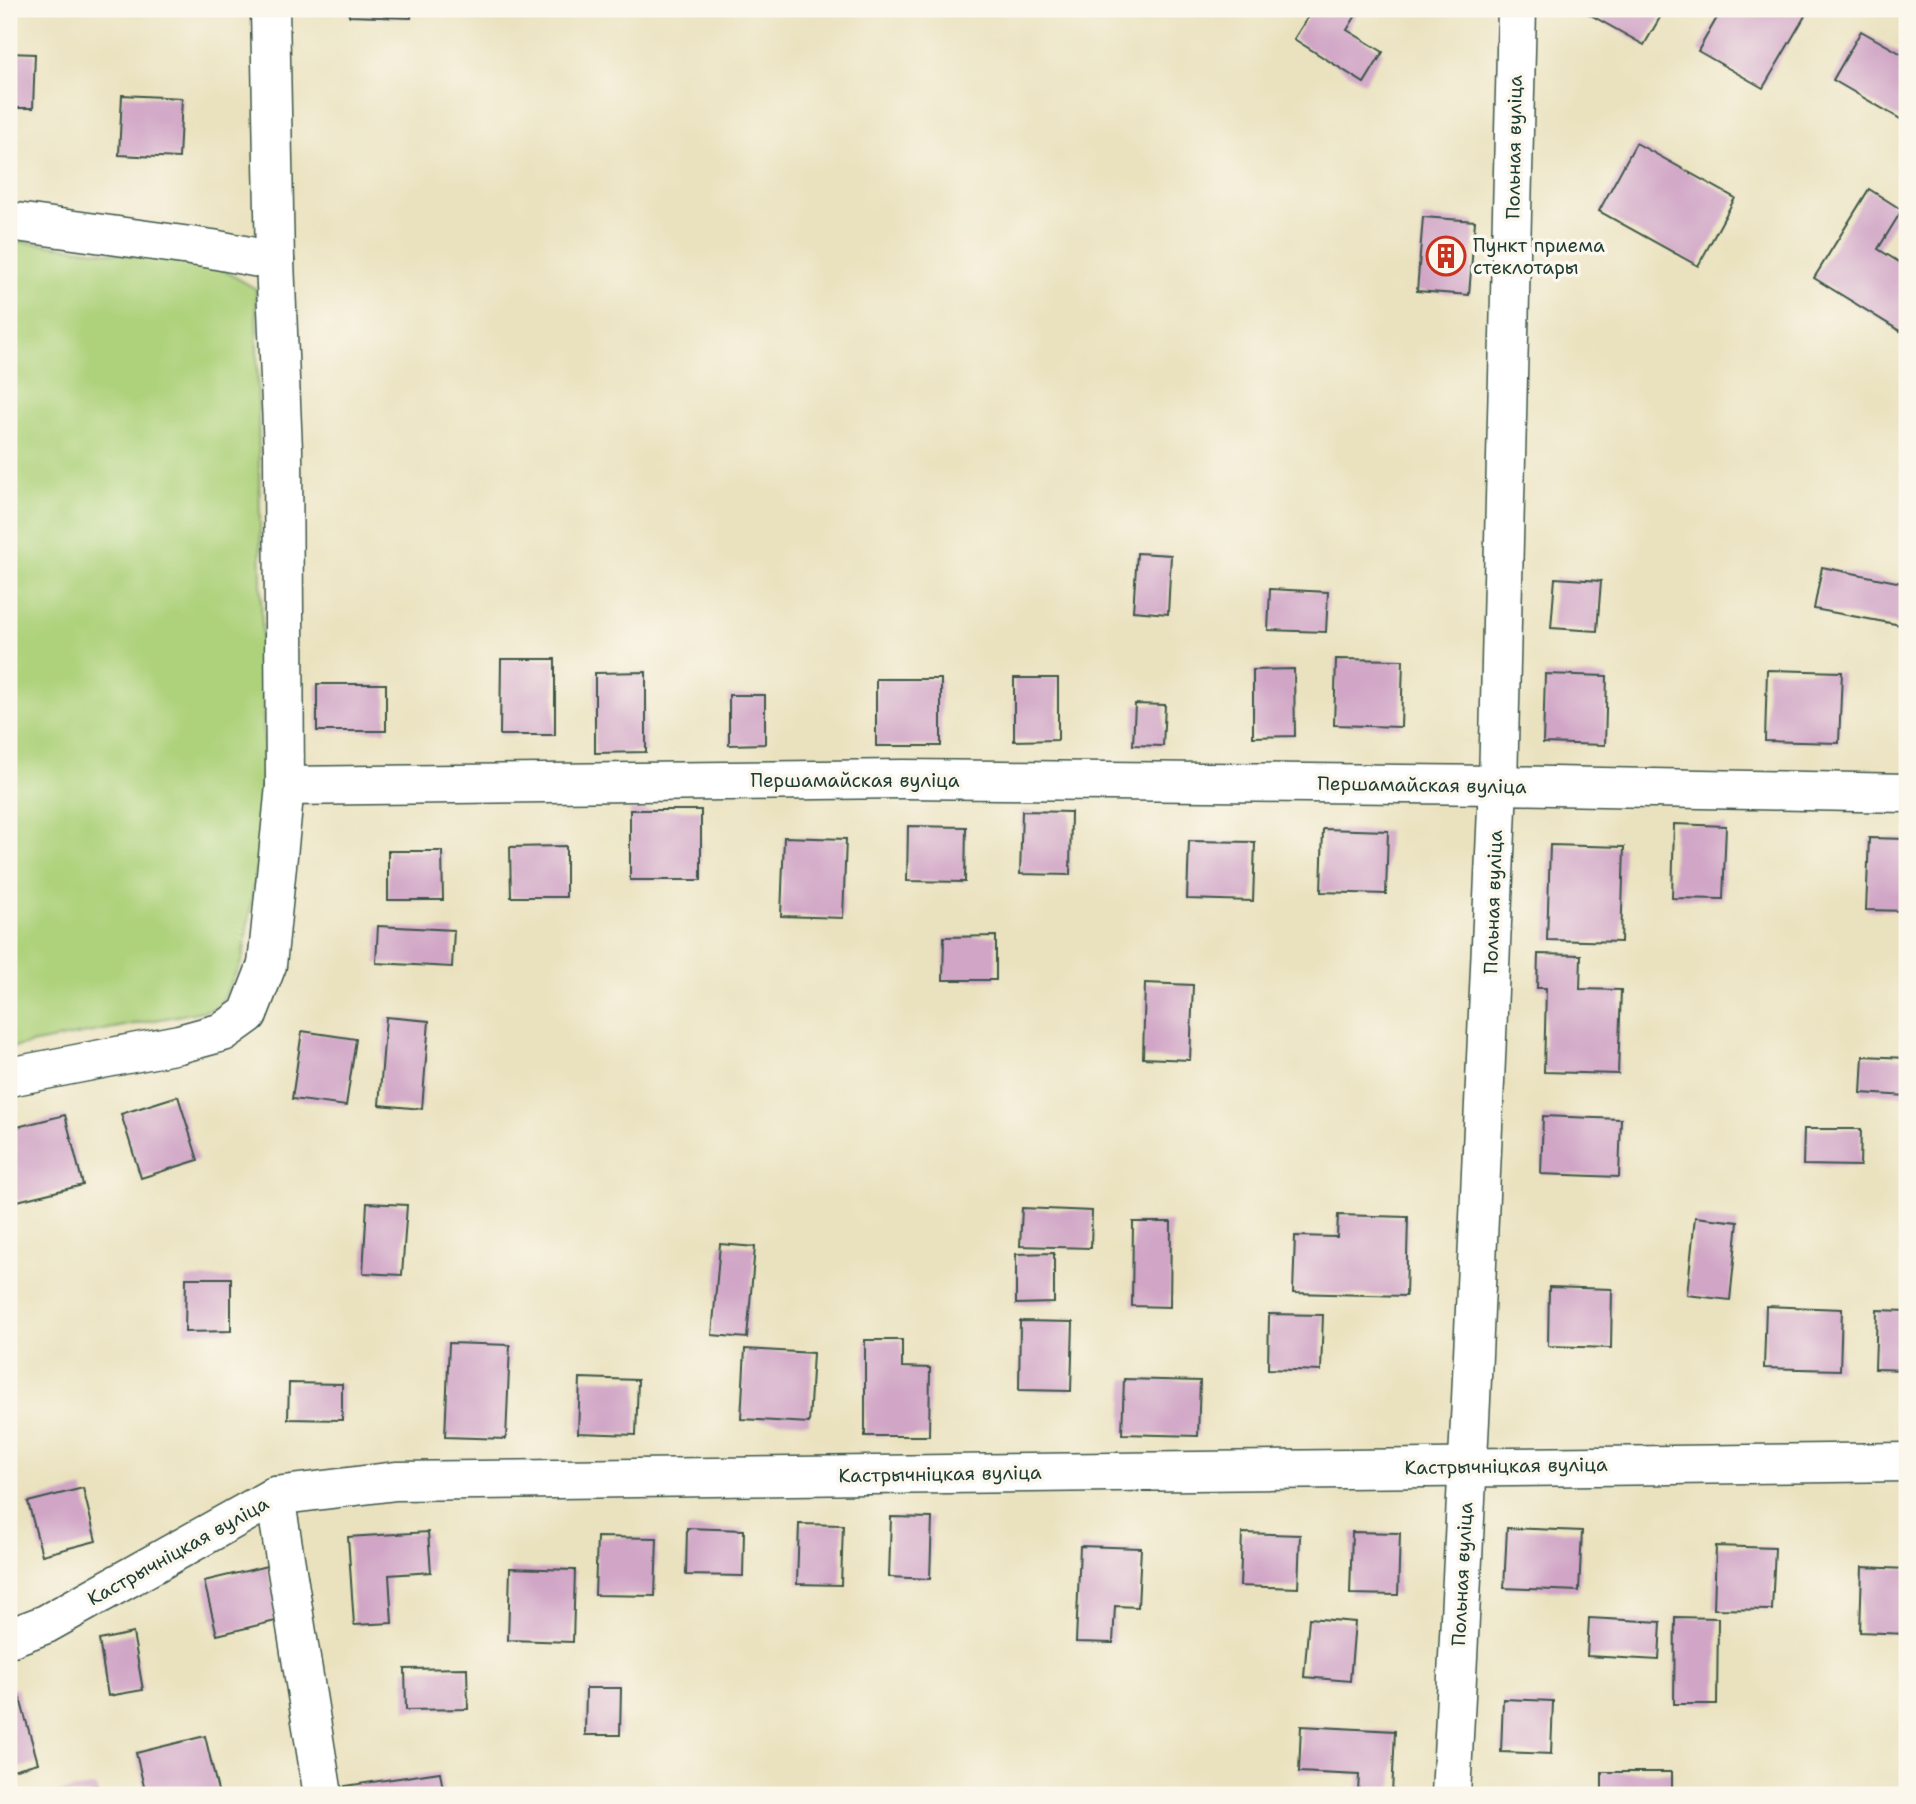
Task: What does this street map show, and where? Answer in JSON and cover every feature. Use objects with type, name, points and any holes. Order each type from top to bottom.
[{"type":"street","points":[[9,1077],[179,1044],[223,1032],[248,1014],[267,965],[285,786],[282,450],[270,9]]},
{"type":"street","name":"Польная вуліца","points":[[1451,1795],[1498,785],[1517,9]]},
{"type":"street","points":[[9,221],[212,249],[275,261]]},
{"type":"street","name":"Першамайская вуліца","points":[[285,786],[903,779],[1498,785],[1907,793]]},
{"type":"street","name":"Кастрычніцкая вуліца","points":[[9,1638],[46,1624],[275,1496],[396,1481],[1907,1462]]},
{"type":"street","points":[[275,1496],[323,1795]]},
{"type":"green space","points":[[9,240],[216,266],[256,289],[265,816],[242,961],[218,1008],[9,1048]]},
{"type":"building","points":[[349,9],[412,9],[411,18],[349,16]]},
{"type":"building","points":[[1313,9],[1360,9],[1347,30],[1383,52],[1364,83],[1294,39]]},
{"type":"building","points":[[1580,9],[1665,9],[1644,45]]},
{"type":"building","points":[[1722,9],[1792,9],[1805,16],[1763,88],[1698,51]]},
{"type":"building","points":[[1861,31],[1907,57],[1907,115],[1904,121],[1833,80]]},
{"type":"building","points":[[9,53],[35,54],[33,108],[9,108]]},
{"type":"building","points":[[122,95],[182,98],[179,158],[119,155]]},
{"type":"building","points":[[1636,143],[1735,198],[1698,266],[1599,211]]},
{"type":"building","points":[[1869,189],[1902,210],[1878,249],[1907,267],[1907,319],[1900,331],[1814,278]]},
{"type":"building","name":"Пункт приема стеклотары","points":[[1423,217],[1475,221],[1469,295],[1417,291]]},
{"type":"building","points":[[1137,553],[1171,555],[1168,614],[1133,611]]},
{"type":"building","points":[[1822,567],[1907,584],[1901,625],[1814,609]]},
{"type":"building","points":[[1555,578],[1601,581],[1597,631],[1551,628]]},
{"type":"building","points":[[1270,589],[1328,592],[1326,632],[1268,630]]},
{"type":"building","points":[[501,659],[555,659],[555,735],[500,735]]},
{"type":"building","points":[[1336,659],[1403,660],[1401,727],[1334,725]]},
{"type":"building","points":[[1294,669],[1295,736],[1253,737],[1253,670]]},
{"type":"building","points":[[1767,670],[1842,672],[1839,743],[1765,741]]},
{"type":"building","points":[[646,672],[646,752],[595,753],[595,673]]},
{"type":"building","points":[[1545,674],[1607,676],[1605,745],[1543,743]]},
{"type":"building","points":[[1014,678],[1058,678],[1058,740],[1014,741]]},
{"type":"building","points":[[876,679],[941,679],[941,746],[876,746]]},
{"type":"building","points":[[317,684],[386,684],[386,731],[317,731]]},
{"type":"building","points":[[729,695],[765,695],[765,744],[729,745]]},
{"type":"building","points":[[1135,704],[1165,705],[1163,746],[1133,745]]},
{"type":"building","points":[[630,810],[701,810],[701,880],[630,880]]},
{"type":"building","points":[[1022,811],[1071,812],[1070,875],[1020,874]]},
{"type":"building","points":[[1674,824],[1726,826],[1723,899],[1672,898]]},
{"type":"building","points":[[908,826],[966,827],[965,882],[907,881]]},
{"type":"building","points":[[1323,829],[1388,831],[1386,894],[1321,892]]},
{"type":"building","points":[[784,837],[846,839],[843,918],[781,916]]},
{"type":"building","points":[[1869,838],[1907,839],[1907,911],[1866,910]]},
{"type":"building","points":[[1189,841],[1255,842],[1253,901],[1187,899]]},
{"type":"building","points":[[1550,845],[1624,847],[1621,942],[1547,940]]},
{"type":"building","points":[[566,846],[566,897],[511,897],[510,847]]},
{"type":"building","points":[[388,851],[442,851],[443,900],[388,900]]},
{"type":"building","points":[[378,926],[454,930],[452,967],[376,963]]},
{"type":"building","points":[[996,936],[996,980],[943,980],[944,937]]},
{"type":"building","points":[[1538,954],[1581,955],[1580,989],[1621,990],[1618,1074],[1544,1072],[1546,988],[1537,988]]},
{"type":"building","points":[[1145,983],[1193,985],[1190,1060],[1143,1058]]},
{"type":"building","points":[[386,1017],[429,1021],[422,1109],[379,1105]]},
{"type":"building","points":[[302,1031],[356,1039],[346,1106],[292,1099]]},
{"type":"building","points":[[1863,1056],[1907,1058],[1907,1096],[1861,1093]]},
{"type":"building","points":[[178,1096],[198,1160],[141,1178],[121,1114]]},
{"type":"building","points":[[65,1115],[83,1185],[13,1202],[9,1185],[9,1129]]},
{"type":"building","points":[[1543,1116],[1621,1119],[1619,1177],[1541,1174]]},
{"type":"building","points":[[1804,1129],[1861,1129],[1860,1166],[1803,1165]]},
{"type":"building","points":[[367,1203],[407,1205],[402,1275],[363,1273]]},
{"type":"building","points":[[1022,1208],[1092,1211],[1091,1248],[1020,1246]]},
{"type":"building","points":[[1338,1215],[1408,1217],[1406,1296],[1293,1293],[1295,1236],[1337,1237]]},
{"type":"building","points":[[1695,1217],[1738,1222],[1730,1300],[1687,1295]]},
{"type":"building","points":[[1133,1222],[1171,1222],[1170,1307],[1132,1306]]},
{"type":"building","points":[[720,1244],[755,1247],[747,1338],[712,1335]]},
{"type":"building","points":[[1054,1253],[1054,1303],[1016,1304],[1016,1254]]},
{"type":"building","points":[[186,1278],[231,1278],[231,1331],[185,1332]]},
{"type":"building","points":[[1549,1287],[1612,1289],[1611,1348],[1548,1346]]},
{"type":"building","points":[[1766,1306],[1842,1309],[1840,1370],[1764,1368]]},
{"type":"building","points":[[1877,1310],[1907,1311],[1907,1370],[1875,1369]]},
{"type":"building","points":[[1269,1314],[1323,1315],[1321,1371],[1268,1369]]},
{"type":"building","points":[[1020,1321],[1073,1322],[1071,1391],[1019,1390]]},
{"type":"building","points":[[865,1340],[902,1340],[902,1367],[930,1368],[929,1436],[865,1436]]},
{"type":"building","points":[[449,1343],[510,1345],[506,1439],[445,1437]]},
{"type":"building","points":[[745,1349],[813,1353],[809,1423],[741,1419]]},
{"type":"building","points":[[580,1378],[638,1380],[636,1435],[578,1433]]},
{"type":"building","points":[[1124,1379],[1200,1381],[1198,1436],[1122,1434]]},
{"type":"building","points":[[289,1383],[342,1384],[342,1420],[288,1419]]},
{"type":"building","points":[[83,1488],[96,1541],[42,1555],[28,1502]]},
{"type":"building","points":[[891,1517],[932,1518],[930,1579],[889,1577]]},
{"type":"building","points":[[799,1524],[843,1525],[841,1585],[797,1584]]},
{"type":"building","points":[[687,1528],[744,1530],[743,1576],[686,1575]]},
{"type":"building","points":[[1507,1528],[1582,1531],[1579,1591],[1504,1588]]},
{"type":"building","points":[[428,1532],[431,1572],[389,1575],[392,1623],[354,1625],[348,1537]]},
{"type":"building","points":[[1352,1532],[1400,1533],[1398,1595],[1350,1594]]},
{"type":"building","points":[[1242,1533],[1300,1535],[1298,1588],[1240,1586]]},
{"type":"building","points":[[597,1537],[657,1538],[655,1596],[595,1595]]},
{"type":"building","points":[[1080,1546],[1141,1548],[1138,1607],[1115,1606],[1113,1643],[1076,1642]]},
{"type":"building","points":[[1716,1546],[1775,1548],[1772,1610],[1714,1609]]},
{"type":"building","points":[[267,1566],[280,1620],[217,1635],[204,1581]]},
{"type":"building","points":[[1862,1567],[1907,1569],[1907,1634],[1860,1632]]},
{"type":"building","points":[[510,1568],[575,1570],[573,1642],[508,1640]]},
{"type":"building","points":[[1675,1617],[1718,1618],[1717,1704],[1674,1704]]},
{"type":"building","points":[[1309,1618],[1355,1622],[1350,1681],[1304,1677]]},
{"type":"building","points":[[1589,1618],[1661,1622],[1659,1660],[1587,1656]]},
{"type":"building","points":[[133,1633],[143,1690],[108,1696],[99,1640]]},
{"type":"building","points":[[467,1668],[468,1709],[406,1710],[405,1669]]},
{"type":"building","points":[[17,1688],[38,1763],[9,1771],[9,1690]]},
{"type":"building","points":[[586,1688],[621,1688],[620,1735],[585,1735]]},
{"type":"building","points":[[1503,1699],[1553,1701],[1551,1754],[1501,1752]]},
{"type":"building","points":[[1301,1726],[1395,1731],[1392,1794],[1358,1792],[1359,1775],[1299,1772]]},
{"type":"building","points":[[205,1736],[219,1795],[146,1795],[136,1753]]},
{"type":"building","points":[[1907,1749],[1907,1770],[1902,1769]]},
{"type":"building","points":[[440,1772],[444,1795],[346,1795],[345,1786]]},
{"type":"building","points":[[1602,1772],[1672,1772],[1672,1795],[1602,1795]]},
{"type":"building","points":[[96,1786],[98,1795],[47,1795],[47,1794]]},
{"type":"place","name":"Пункт приема стеклотары","points":[[1446,256]]}]
